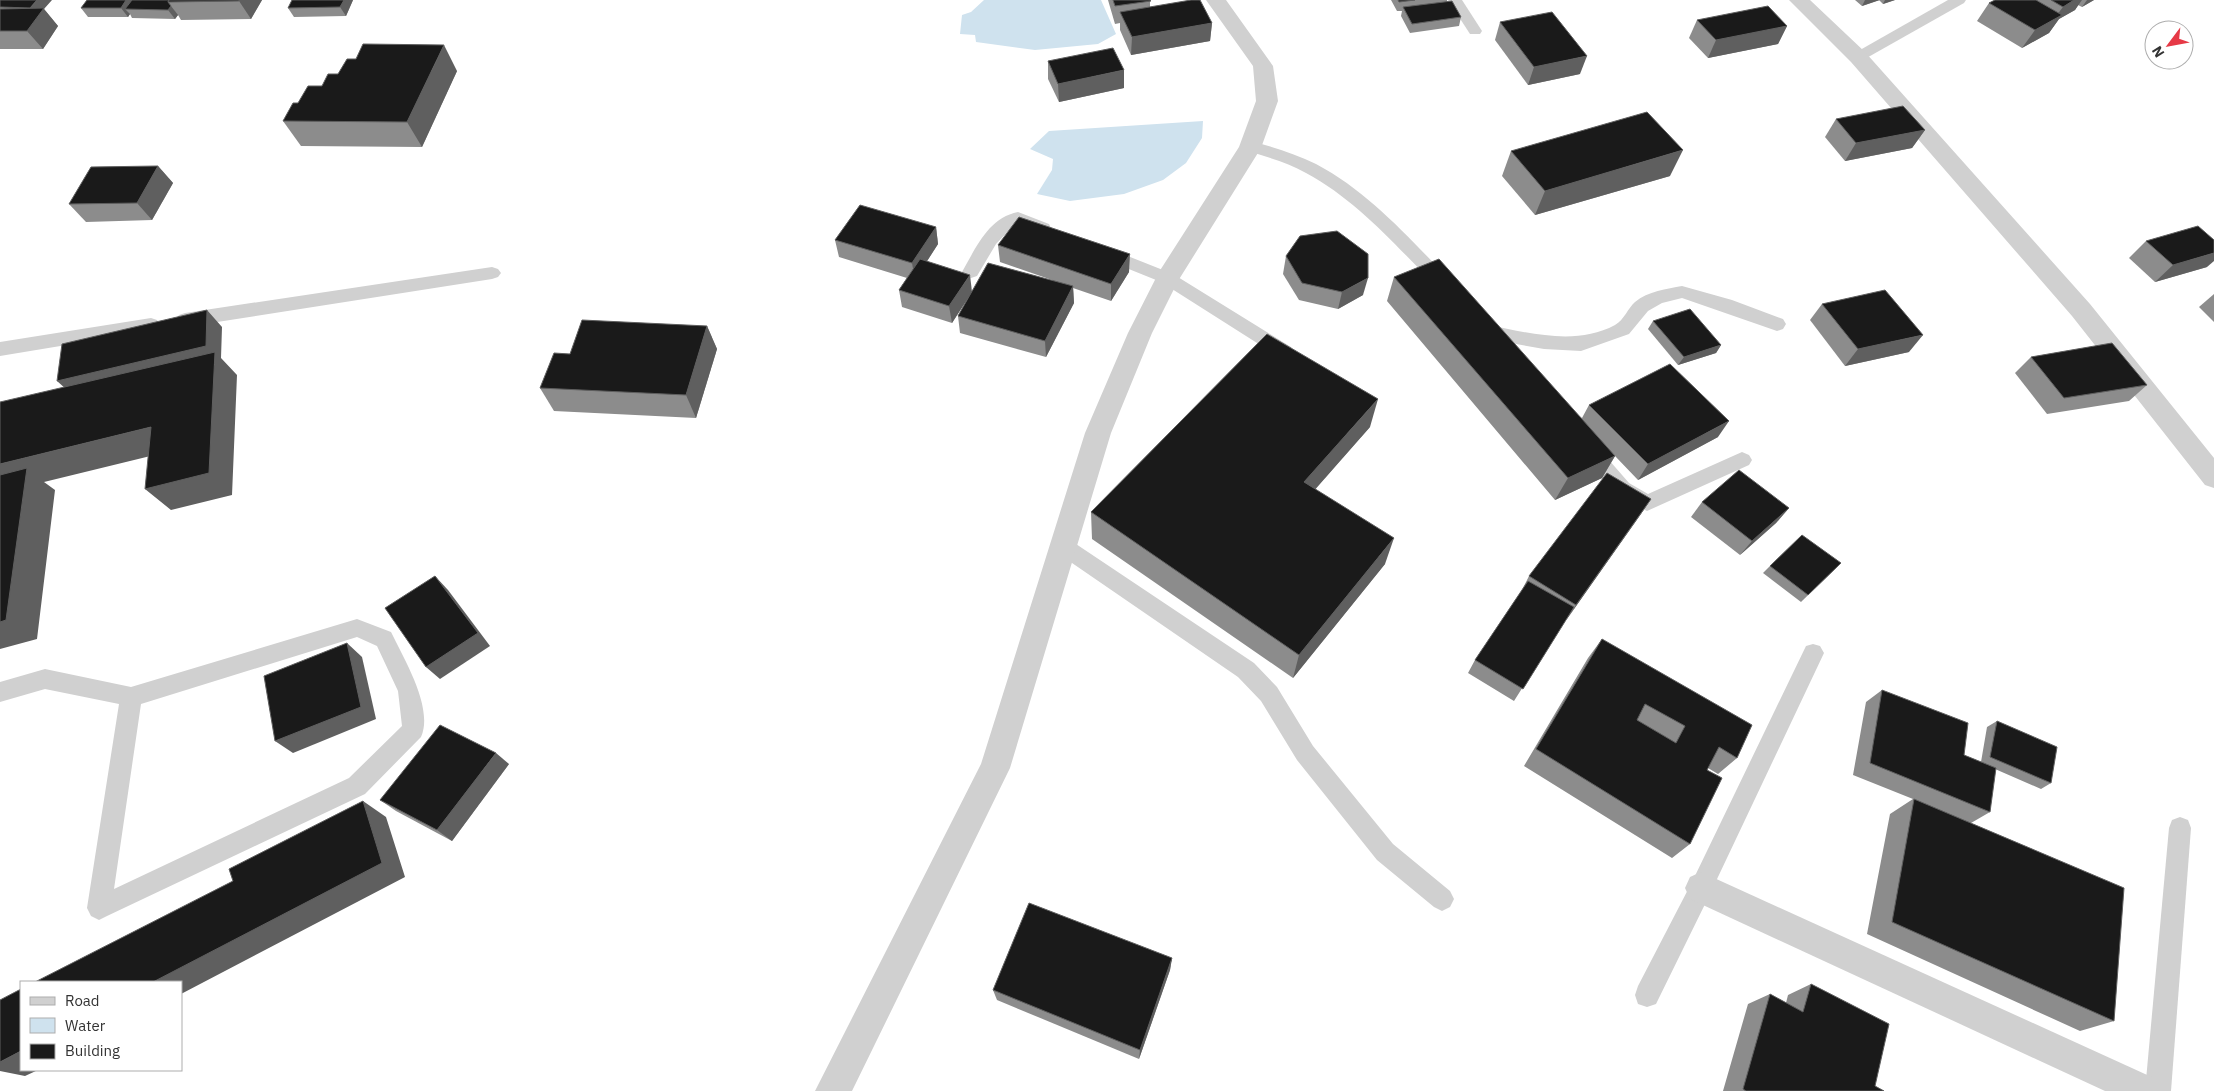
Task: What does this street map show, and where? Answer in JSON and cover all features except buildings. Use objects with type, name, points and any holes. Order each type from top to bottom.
[{"type":"street","points":[[836,1090],[995,768],[1098,433],[1140,333],[1167,278],[1251,146],[1267,101],[1263,66],[1216,0]]},
{"type":"street","points":[[1799,0],[1858,56],[2081,310],[2214,478]]},
{"type":"street","points":[[1701,888],[2108,1083],[2144,1091]]},
{"type":"lane","points":[[1456,0],[1475,32]]},
{"type":"lane","points":[[1858,56],[1959,0]]},
{"type":"lane","points":[[1251,146],[1311,168],[1344,189],[1381,219],[1456,296]]},
{"type":"lane","points":[[971,272],[994,233],[1009,220],[1018,218],[1055,233]]},
{"type":"lane","points":[[1092,248],[1167,278],[1302,362]]},
{"type":"lane","points":[[0,349],[492,273]]},
{"type":"lane","points":[[1488,332],[1544,342],[1581,344],[1623,329],[1642,306],[1657,298],[1682,292],[1726,305],[1777,324]]},
{"type":"lane","points":[[1476,317],[1507,354]]},
{"type":"lane","points":[[1578,438],[1622,489],[1647,503],[1742,460]]},
{"type":"lane","points":[[1063,546],[1246,670],[1269,694],[1305,753],[1385,852],[1442,899]]},
{"type":"lane","points":[[0,692],[45,680],[131,697],[357,628],[384,639],[409,691],[413,730],[357,786],[99,908],[131,697]]},
{"type":"lane","points":[[1647,995],[1701,888],[1813,653]]},
{"type":"lane","points":[[2158,1091],[2180,828]]},
{"type":"water","points":[[984,0],[1101,0],[1116,34],[1098,44],[1035,50],[976,42],[975,35],[960,34],[962,15],[971,12]]},
{"type":"water","points":[[1203,121],[1202,138],[1186,163],[1163,180],[1124,194],[1070,201],[1037,194],[1052,170],[1053,159],[1030,149],[1049,131]]}]
